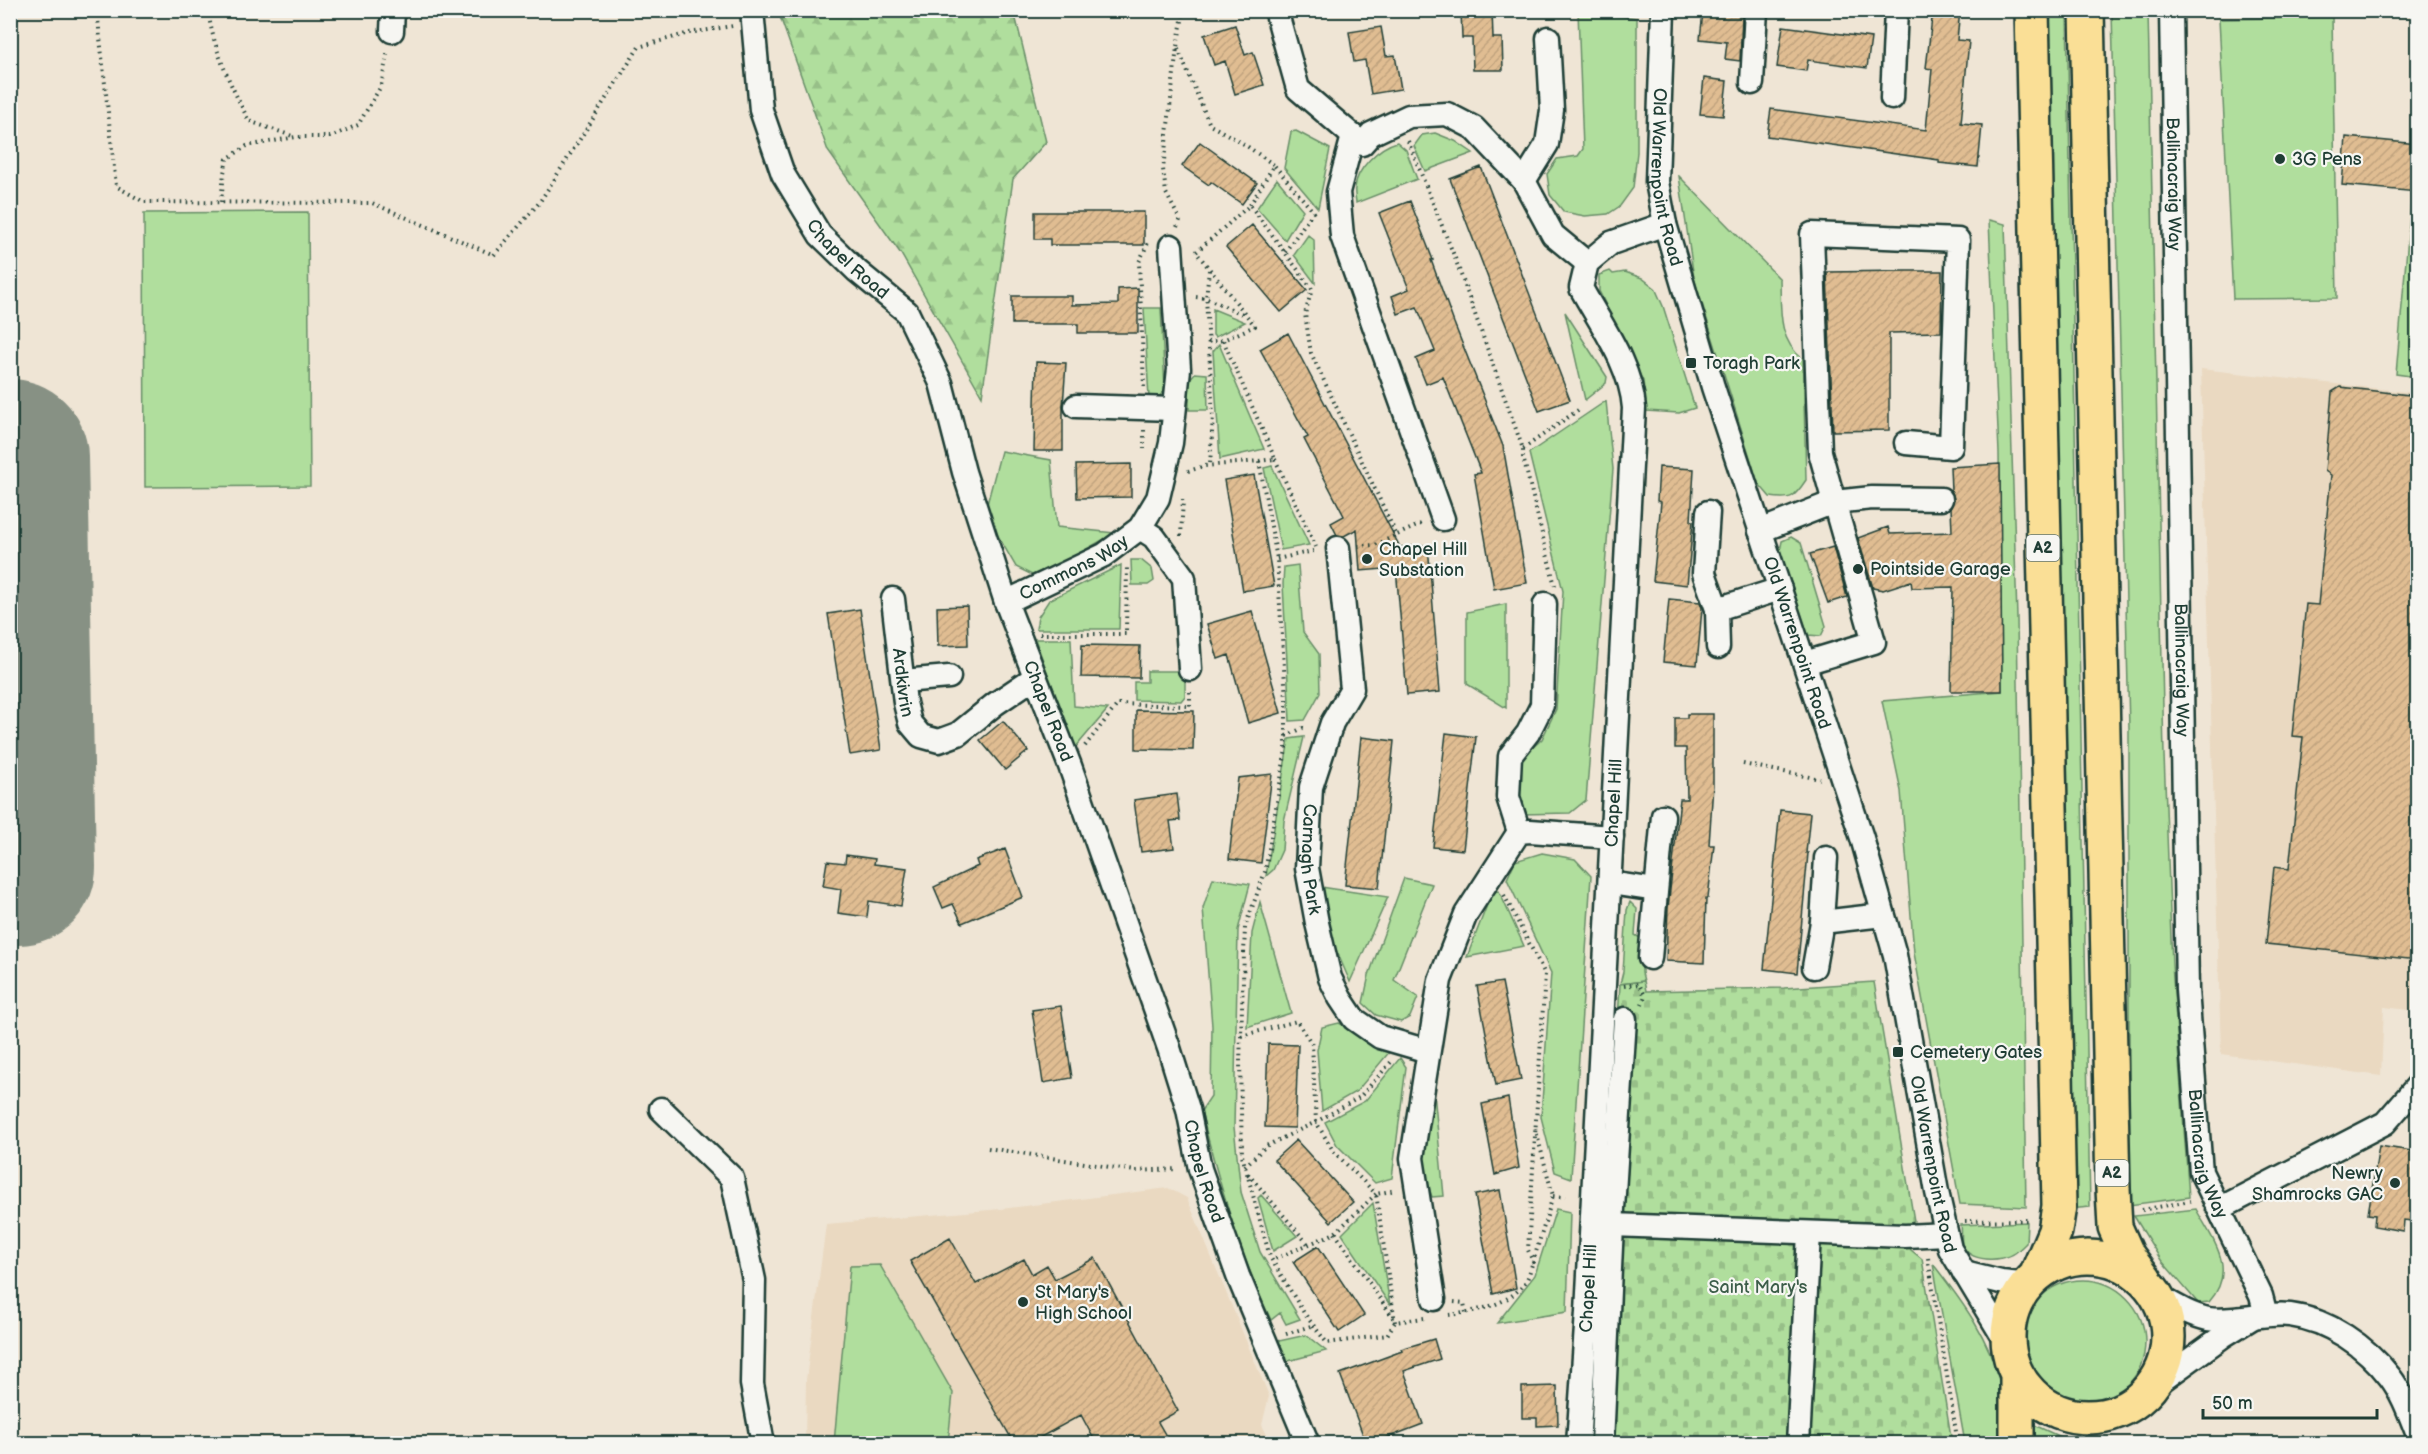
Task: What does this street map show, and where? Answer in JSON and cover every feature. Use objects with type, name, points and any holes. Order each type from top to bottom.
[{"type":"highway","name":"A2","points":[[2017,1443],[2012,1324],[2019,1302],[2033,1280],[2055,1231],[2059,1206],[2032,10]]},
{"type":"highway","name":"A2","points":[[2088,10],[2114,1212],[2115,1227],[2128,1256],[2151,1288],[2166,1320],[2167,1341],[2140,1397]]},
{"type":"highway","points":[[2033,1280],[2053,1264],[2070,1258],[2107,1257],[2128,1266],[2151,1288]]},
{"type":"highway","points":[[2014,1362],[2028,1393],[2046,1408],[2066,1416],[2086,1419],[2110,1414],[2140,1397]]},
{"type":"highway","points":[[2088,1443],[2140,1397]]},
{"type":"street","points":[[1276,10],[1298,89],[1362,144],[1371,134],[1408,116],[1447,114],[1474,128],[1524,181],[1553,235],[1587,263],[1611,243],[1665,224]]},
{"type":"street","name":"Old Warrenpoint Road","points":[[1663,10],[1657,182],[1665,224],[1713,387],[1844,784],[1895,955],[1938,1230],[2014,1362]]},
{"type":"street","points":[[1752,83],[1756,10]]},
{"type":"street","points":[[1892,98],[1896,10]]},
{"type":"street","name":"Ballinacraig Way","points":[[2171,10],[2187,990],[2202,1172],[2261,1296],[2259,1316]]},
{"type":"street","name":"Chapel Road","points":[[752,17],[761,110],[783,174],[820,235],[857,271],[907,312],[941,383],[964,472],[1006,602],[1070,766],[1172,1058],[1188,1109],[1200,1169],[1238,1276],[1308,1443]]},
{"type":"street","points":[[1524,181],[1547,144],[1552,110],[1548,38]]},
{"type":"street","points":[[1353,136],[1338,192],[1342,236],[1437,520]]},
{"type":"street","points":[[1805,663],[1874,642],[1821,452],[1812,234],[1958,240],[1951,447],[1906,443]]},
{"type":"street","name":"Commons Way","points":[[1006,602],[1104,555],[1140,528],[1158,498],[1171,442],[1179,369],[1173,236]]},
{"type":"street","name":"Chapel Hill","points":[[1578,1443],[1634,408],[1633,393],[1623,365],[1581,288],[1587,263]]},
{"type":"street","points":[[1076,406],[1174,409]]},
{"type":"street","points":[[1760,531],[1834,502],[1872,498],[1941,499]]},
{"type":"street","points":[[1708,512],[1704,573],[1717,609],[1718,647]]},
{"type":"street","name":"Commons Way","points":[[1140,528],[1154,537],[1184,578],[1190,669]]},
{"type":"street","name":"Carnagh Park","points":[[1338,548],[1352,689],[1332,723],[1311,787],[1307,868],[1330,978],[1340,999],[1354,1018],[1380,1037],[1428,1052]]},
{"type":"street","points":[[1717,609],[1780,590]]},
{"type":"street","name":"Ardkivrin","points":[[893,599],[910,723],[921,736],[939,741],[958,734],[995,704],[1035,677]]},
{"type":"street","points":[[1519,832],[1508,797],[1510,756],[1528,733],[1542,705],[1545,604]]},
{"type":"street","points":[[903,681],[949,677]]},
{"type":"street","points":[[1650,958],[1663,816]]},
{"type":"street","points":[[1519,832],[1542,831],[1612,837]]},
{"type":"street","points":[[1436,1311],[1412,1158],[1440,980],[1466,914],[1519,832]]},
{"type":"street","points":[[1814,967],[1822,922],[1826,858]]},
{"type":"street","points":[[1610,883],[1656,890]]},
{"type":"street","points":[[1822,922],[1884,915]]},
{"type":"street","points":[[1602,1443],[1612,1225],[1625,1019]]},
{"type":"street","points":[[2216,1203],[2385,1124],[2418,1085]]},
{"type":"street","points":[[662,1109],[732,1179],[754,1280],[752,1383],[763,1443]]},
{"type":"street","points":[[1612,1225],[1809,1233],[1938,1230]]},
{"type":"street","points":[[1798,1443],[1809,1233]]},
{"type":"street","name":"Old Warrenpoint Road","points":[[1964,1273],[2001,1282],[2033,1280]]},
{"type":"street","points":[[2151,1288],[2189,1313],[2205,1318],[2289,1315],[2314,1320],[2343,1335],[2390,1377],[2406,1404],[2418,1435]]},
{"type":"street","points":[[2140,1397],[2223,1336],[2259,1316]]},
{"type":"path","points":[[97,10],[116,186],[144,202],[372,203],[494,255],[539,203],[639,47],[752,17]]},
{"type":"path","points":[[208,10],[211,32],[232,89],[249,121],[296,137]]},
{"type":"path","points":[[1144,450],[1145,408],[1139,262],[1173,236],[1180,220],[1166,192],[1163,169],[1177,47],[1184,10]]},
{"type":"path","points":[[221,202],[227,159],[247,146],[296,137],[330,137],[358,125],[381,86],[392,21]]},
{"type":"path","points":[[1177,47],[1210,125],[1241,142],[1274,165],[1321,221]]},
{"type":"path","points":[[1404,132],[1455,258],[1523,449],[1522,457],[1557,593],[1545,604]]},
{"type":"path","points":[[1196,252],[1250,205],[1274,165]]},
{"type":"path","points":[[1250,205],[1312,289],[1305,314],[1311,352],[1396,534],[1437,520]]},
{"type":"path","points":[[1285,252],[1313,212]]},
{"type":"path","points":[[1173,236],[1196,252],[1255,326],[1223,340],[1208,342]]},
{"type":"path","points":[[1209,269],[1206,298],[1246,315]]},
{"type":"path","points":[[1223,340],[1317,550],[1277,559]]},
{"type":"path","points":[[1523,449],[1581,408]]},
{"type":"path","points":[[1184,472],[1205,466],[1275,459]]},
{"type":"path","points":[[1241,1036],[1298,1021],[1312,1044],[1316,1122],[1334,1152],[1376,1194],[1395,1322],[1387,1335],[1327,1342],[1272,1260],[1242,1155],[1241,1036],[1245,927],[1264,872],[1286,749],[1286,699],[1277,559],[1259,461]]},
{"type":"path","points":[[1180,573],[1183,494]]},
{"type":"path","points":[[1019,634],[1126,634],[1127,557],[1121,542]]},
{"type":"path","points":[[1070,766],[1118,704],[1190,706],[1190,669]]},
{"type":"path","points":[[1743,764],[1844,784]]},
{"type":"path","points":[[1493,869],[1545,974],[1528,1250],[1533,1262]]},
{"type":"path","points":[[1245,1166],[1266,1146],[1316,1122],[1360,1097],[1406,1045]]},
{"type":"path","points":[[1395,1322],[1436,1311],[1471,1313],[1513,1296],[1526,1282],[1553,1196],[1535,1127]]},
{"type":"path","points":[[988,1148],[1135,1171],[1200,1169]]},
{"type":"path","points":[[1247,1173],[1308,1244]]},
{"type":"path","points":[[1272,1260],[1335,1233],[1376,1194]]},
{"type":"path","points":[[1553,1196],[1565,1197]]},
{"type":"path","points":[[2114,1212],[2216,1203]]},
{"type":"path","points":[[1958,1443],[1929,1261],[1938,1230],[2036,1219]]},
{"type":"path","points":[[1335,1233],[1395,1322]]},
{"type":"path","points":[[1922,1261],[1929,1261]]},
{"type":"path","points":[[1286,1334],[1314,1325]]},
{"type":"shaded area","points":[[2201,369],[2417,393],[2417,1011],[2384,1007],[2381,1076],[2221,1054]]},
{"type":"shaded area","name":"St Mary's High School","points":[[1168,1188],[1187,1198],[1269,1396],[1262,1425],[1271,1443],[805,1444],[806,1380],[826,1224],[1001,1209]]},
{"type":"green space","points":[[778,11],[1014,11],[1046,142],[1013,179],[982,396],[901,254],[828,151]]},
{"type":"green space","points":[[1578,11],[1637,18],[1637,152],[1633,188],[1620,206],[1608,214],[1585,216],[1564,212],[1550,195],[1547,174],[1557,159],[1578,156],[1583,149]]},
{"type":"green space","points":[[2047,11],[2067,11],[2090,1207],[2069,1209]]},
{"type":"green space","points":[[2112,11],[2148,11],[2164,755],[2172,965],[2189,1197],[2129,1205],[2129,729]]},
{"type":"green space","name":"3G Pens","points":[[2332,17],[2337,298],[2233,299],[2219,19]]},
{"type":"green space","points":[[1296,131],[1330,149],[1318,208],[1284,168],[1291,132]]},
{"type":"green space","points":[[1435,133],[1455,141],[1473,153],[1425,171],[1414,146],[1422,135]]},
{"type":"green space","points":[[2417,134],[2417,377],[2396,374]]},
{"type":"green space","points":[[1397,142],[1406,150],[1417,179],[1356,203],[1356,181],[1364,166],[1376,154]]},
{"type":"green space","points":[[1679,176],[1780,279],[1781,312],[1785,333],[1795,351],[1803,359],[1806,480],[1795,494],[1788,498],[1770,497],[1758,483],[1694,278]]},
{"type":"green space","points":[[1277,179],[1303,210],[1285,240],[1257,208]]},
{"type":"green space","points":[[308,212],[310,486],[145,487],[144,213]]},
{"type":"green space","points":[[1989,220],[2005,224],[2017,618],[2026,1207],[1960,1204],[1914,953],[1901,791],[1882,701],[2002,691],[1999,453]]},
{"type":"green space","points":[[1308,235],[1314,240],[1315,283],[1294,255]]},
{"type":"green space","points":[[1610,271],[1613,274],[1625,272],[1642,278],[1655,288],[1663,306],[1695,408],[1679,413],[1646,411],[1643,381],[1599,291],[1599,275]]},
{"type":"green space","points":[[1144,308],[1161,308],[1165,390],[1157,399],[1149,399]]},
{"type":"green space","points":[[1213,309],[1245,322],[1215,337],[1213,335]]},
{"type":"green space","points":[[1565,312],[1607,377],[1606,383],[1585,400]]},
{"type":"green space","points":[[1219,344],[1264,449],[1220,459],[1213,351]]},
{"type":"green space","points":[[1195,373],[1207,374],[1208,410],[1189,410],[1189,380]]},
{"type":"green space","points":[[1606,401],[1613,469],[1586,800],[1570,813],[1521,814],[1516,783],[1519,760],[1542,739],[1556,709],[1563,591],[1529,453]]},
{"type":"green space","points":[[1001,451],[1051,460],[1057,527],[1115,533],[1062,563],[1032,575],[1016,567],[994,529],[986,508]]},
{"type":"green space","points":[[1272,466],[1309,545],[1281,550],[1264,468]]},
{"type":"green space","points":[[1791,537],[1801,543],[1826,626],[1821,636],[1808,635],[1780,551],[1782,541]]},
{"type":"green space","points":[[1131,560],[1141,560],[1152,569],[1154,581],[1148,585],[1132,585]]},
{"type":"green space","points":[[1121,565],[1119,629],[1036,629],[1038,617],[1049,600]]},
{"type":"green space","points":[[1298,565],[1303,632],[1319,654],[1320,693],[1305,720],[1290,721],[1283,584],[1284,567]]},
{"type":"green space","points":[[1506,604],[1506,708],[1467,684],[1467,612]]},
{"type":"green space","points":[[1035,639],[1071,639],[1074,706],[1108,709],[1075,748]]},
{"type":"green space","points":[[1147,671],[1185,671],[1185,696],[1181,701],[1134,700],[1134,682],[1147,682]]},
{"type":"green space","points":[[1304,737],[1284,821],[1282,850],[1273,870],[1266,876],[1289,739]]},
{"type":"green space","points":[[1542,853],[1575,859],[1591,876],[1571,1178],[1555,1172],[1541,1117],[1551,973],[1507,879],[1515,861]]},
{"type":"green space","points":[[1213,878],[1250,884],[1238,930],[1234,1127],[1241,1192],[1260,1252],[1300,1319],[1286,1324],[1280,1313],[1271,1320],[1249,1269],[1223,1191],[1201,1111],[1211,1096],[1212,1026],[1203,908]]},
{"type":"green space","points":[[1404,878],[1432,884],[1394,980],[1418,997],[1410,1017],[1401,1022],[1376,1015],[1363,1003],[1369,975]]},
{"type":"green space","points":[[1321,887],[1388,897],[1350,982],[1335,947]]},
{"type":"green space","points":[[1499,891],[1524,946],[1467,957],[1492,892]]},
{"type":"green space","points":[[1260,902],[1291,1013],[1247,1027],[1252,933]]},
{"type":"green space","points":[[1630,902],[1637,909],[1635,935],[1642,939],[1644,981],[1620,984],[1623,972],[1627,910]]},
{"type":"green space","name":"Saint Mary's","points":[[1644,981],[1646,991],[1784,988],[1874,982],[1914,1221],[1908,1226],[1905,1236],[1911,1250],[1922,1259],[1952,1443],[1595,1444],[1620,984]]},
{"type":"green space","points":[[1339,1023],[1391,1050],[1357,1091],[1322,1111],[1317,1050],[1322,1027]]},
{"type":"green space","points":[[1400,1058],[1406,1067],[1392,1178],[1375,1183],[1337,1145],[1325,1122],[1365,1101]]},
{"type":"green space","points":[[1432,1072],[1444,1196],[1432,1197],[1419,1157]]},
{"type":"green space","points":[[1261,1195],[1297,1236],[1273,1251],[1258,1198]]},
{"type":"green space","points":[[1373,1203],[1390,1305],[1342,1234]]},
{"type":"green space","points":[[1556,1209],[1570,1212],[1567,1312],[1497,1323],[1535,1275]]},
{"type":"green space","points":[[2196,1209],[2220,1255],[2222,1267],[2222,1278],[2209,1302],[2198,1303],[2161,1260],[2134,1216]]},
{"type":"green space","points":[[2027,1222],[2026,1243],[2009,1256],[1994,1259],[1978,1258],[1971,1255],[1962,1244],[1961,1225]]},
{"type":"green space","points":[[1933,1264],[1964,1306],[1989,1351],[2001,1391],[2002,1443],[1965,1443]]},
{"type":"green space","points":[[880,1265],[953,1393],[948,1443],[834,1443],[850,1266]]},
{"type":"green space","points":[[2083,1280],[2107,1285],[2127,1298],[2140,1318],[2145,1342],[2140,1366],[2127,1386],[2107,1399],[2083,1404],[2059,1399],[2039,1386],[2026,1366],[2021,1342],[2026,1318],[2039,1298],[2059,1285]]},
{"type":"green space","points":[[1306,1335],[1326,1351],[1288,1361],[1279,1341]]},
{"type":"green space","points":[[2030,1423],[2069,1441],[2067,1443],[2029,1444]]},
{"type":"building","points":[[1461,10],[1492,10],[1493,38],[1502,38],[1503,70],[1473,70],[1472,38],[1462,38]]},
{"type":"building","points":[[1933,10],[1960,10],[1957,40],[1969,41],[1961,123],[1982,125],[1978,167],[1767,136],[1771,109],[1926,130],[1932,69],[1926,68]]},
{"type":"building","points":[[1703,12],[1742,16],[1740,61],[1725,59],[1727,42],[1700,39]]},
{"type":"building","points":[[1235,25],[1245,55],[1253,52],[1264,85],[1235,94],[1225,61],[1214,65],[1204,35]]},
{"type":"building","points":[[1783,26],[1871,38],[1867,68],[1808,60],[1806,71],[1777,67]]},
{"type":"building","points":[[1381,27],[1386,56],[1395,55],[1401,89],[1371,94],[1365,60],[1354,62],[1349,32]]},
{"type":"building","points":[[1704,78],[1727,81],[1723,116],[1700,114]]},
{"type":"building","points":[[2346,137],[2418,144],[2418,192],[2342,185]]},
{"type":"building","points":[[1200,142],[1257,183],[1242,204],[1211,182],[1209,185],[1182,166]]},
{"type":"building","points":[[1481,167],[1570,400],[1539,411],[1450,179]]},
{"type":"building","points":[[1410,201],[1454,323],[1503,446],[1527,583],[1494,589],[1474,474],[1481,473],[1443,377],[1426,384],[1416,359],[1435,351],[1417,307],[1398,314],[1392,296],[1409,289],[1379,213]]},
{"type":"building","points":[[1035,212],[1144,212],[1144,245],[1050,245],[1050,239],[1035,239]]},
{"type":"building","points":[[1252,225],[1307,290],[1281,312],[1226,247]]},
{"type":"building","points":[[1942,271],[1941,332],[1889,333],[1889,430],[1833,431],[1827,272]]},
{"type":"building","points":[[1138,288],[1138,333],[1078,333],[1078,324],[1012,324],[1012,296],[1072,296],[1072,305],[1118,304],[1118,289]]},
{"type":"building","points":[[1288,333],[1400,547],[1428,545],[1440,692],[1407,695],[1396,568],[1360,571],[1357,529],[1344,536],[1337,535],[1331,523],[1344,516],[1304,439],[1308,437],[1260,349]]},
{"type":"building","points":[[1036,362],[1066,363],[1063,451],[1034,451]]},
{"type":"building","points":[[2340,387],[2418,396],[2418,960],[2266,944],[2274,867],[2289,869],[2303,737],[2292,736],[2306,604],[2318,605],[2331,475],[2325,471],[2332,392]]},
{"type":"building","points":[[1131,464],[1131,497],[1077,498],[1076,465]]},
{"type":"building","points":[[2000,464],[2002,691],[1951,691],[1953,587],[1912,588],[1911,581],[1883,590],[1873,588],[1858,538],[1888,527],[1890,534],[1952,532],[1951,507],[1954,499],[1951,490],[1950,467]]},
{"type":"building","points":[[1659,467],[1694,469],[1691,521],[1693,521],[1687,585],[1653,581],[1661,502],[1657,501]]},
{"type":"building","points":[[1254,475],[1274,586],[1243,591],[1224,480]]},
{"type":"building","points":[[1833,547],[1847,597],[1828,603],[1810,554]]},
{"type":"building","points":[[1669,599],[1700,602],[1702,608],[1697,665],[1663,662]]},
{"type":"building","points":[[967,606],[968,645],[938,646],[937,607]]},
{"type":"building","points":[[860,609],[881,750],[850,755],[828,614]]},
{"type":"building","points":[[1252,611],[1281,713],[1248,723],[1229,655],[1218,659],[1207,624]]},
{"type":"building","points":[[1082,645],[1140,646],[1139,678],[1081,677]]},
{"type":"building","points":[[1136,710],[1194,711],[1193,750],[1136,749]]},
{"type":"building","points":[[1687,714],[1713,714],[1713,785],[1709,845],[1714,845],[1708,898],[1706,898],[1704,963],[1666,961],[1668,908],[1680,799],[1687,799],[1686,748],[1675,748],[1675,718],[1687,718]]},
{"type":"building","points":[[1003,721],[1028,751],[1005,770],[980,740]]},
{"type":"building","points":[[1446,733],[1476,737],[1463,850],[1433,847]]},
{"type":"building","points":[[1361,737],[1394,741],[1379,888],[1345,885]]},
{"type":"building","points":[[1272,774],[1261,863],[1229,859],[1238,778]]},
{"type":"building","points":[[1177,794],[1180,820],[1170,821],[1174,848],[1141,852],[1134,800]]},
{"type":"building","points":[[1780,810],[1810,813],[1797,973],[1764,969]]},
{"type":"building","points":[[1005,849],[1023,897],[962,923],[953,904],[943,908],[934,887],[978,866],[976,860]]},
{"type":"building","points":[[846,855],[875,859],[874,864],[907,868],[901,906],[869,901],[867,917],[838,913],[841,889],[823,886],[827,861],[845,863]]},
{"type":"building","points":[[1502,982],[1521,1080],[1496,1085],[1477,986]]},
{"type":"building","points":[[1061,1006],[1072,1078],[1043,1083],[1032,1010]]},
{"type":"building","points":[[1268,1044],[1298,1045],[1295,1128],[1265,1127]]},
{"type":"building","points":[[1508,1098],[1519,1168],[1495,1175],[1482,1104]]},
{"type":"building","points":[[1296,1140],[1353,1202],[1331,1222],[1274,1160]]},
{"type":"building","name":"Newry Shamrocks GAC","points":[[2379,1146],[2418,1152],[2418,1222],[2404,1220],[2403,1231],[2374,1226],[2375,1215],[2368,1214]]},
{"type":"building","points":[[1500,1190],[1516,1288],[1493,1294],[1475,1195]]},
{"type":"building","points":[[950,1238],[976,1284],[1024,1259],[1032,1274],[1047,1265],[1055,1279],[1095,1258],[1178,1411],[1158,1422],[1170,1443],[1096,1443],[1081,1415],[1030,1443],[1014,1443],[910,1261]]},
{"type":"building","points":[[1318,1246],[1364,1315],[1339,1332],[1293,1262]]},
{"type":"building","points":[[1434,1339],[1440,1359],[1404,1371],[1423,1424],[1373,1443],[1366,1443],[1340,1374],[1402,1351],[1401,1349]]},
{"type":"building","points":[[1557,1386],[1558,1425],[1537,1426],[1537,1418],[1522,1418],[1522,1387]]},
{"type":"taxiway","points":[[10,884],[13,882],[18,867]]},
{"type":"runway","points":[[10,457],[18,867]]},
{"type":"place","name":"3G Pens","points":[[2280,159]]},
{"type":"place","name":"Toragh Park","points":[[1691,363]]},
{"type":"place","name":"Chapel Hill Substation","points":[[1367,559]]},
{"type":"place","name":"Pointside Garage","points":[[1858,569]]},
{"type":"place","name":"Cemetery Gates","points":[[1898,1052]]},
{"type":"place","name":"Newry Shamrocks GAC","points":[[2395,1183]]},
{"type":"place","name":"St Mary's High School","points":[[1023,1302]]}]
